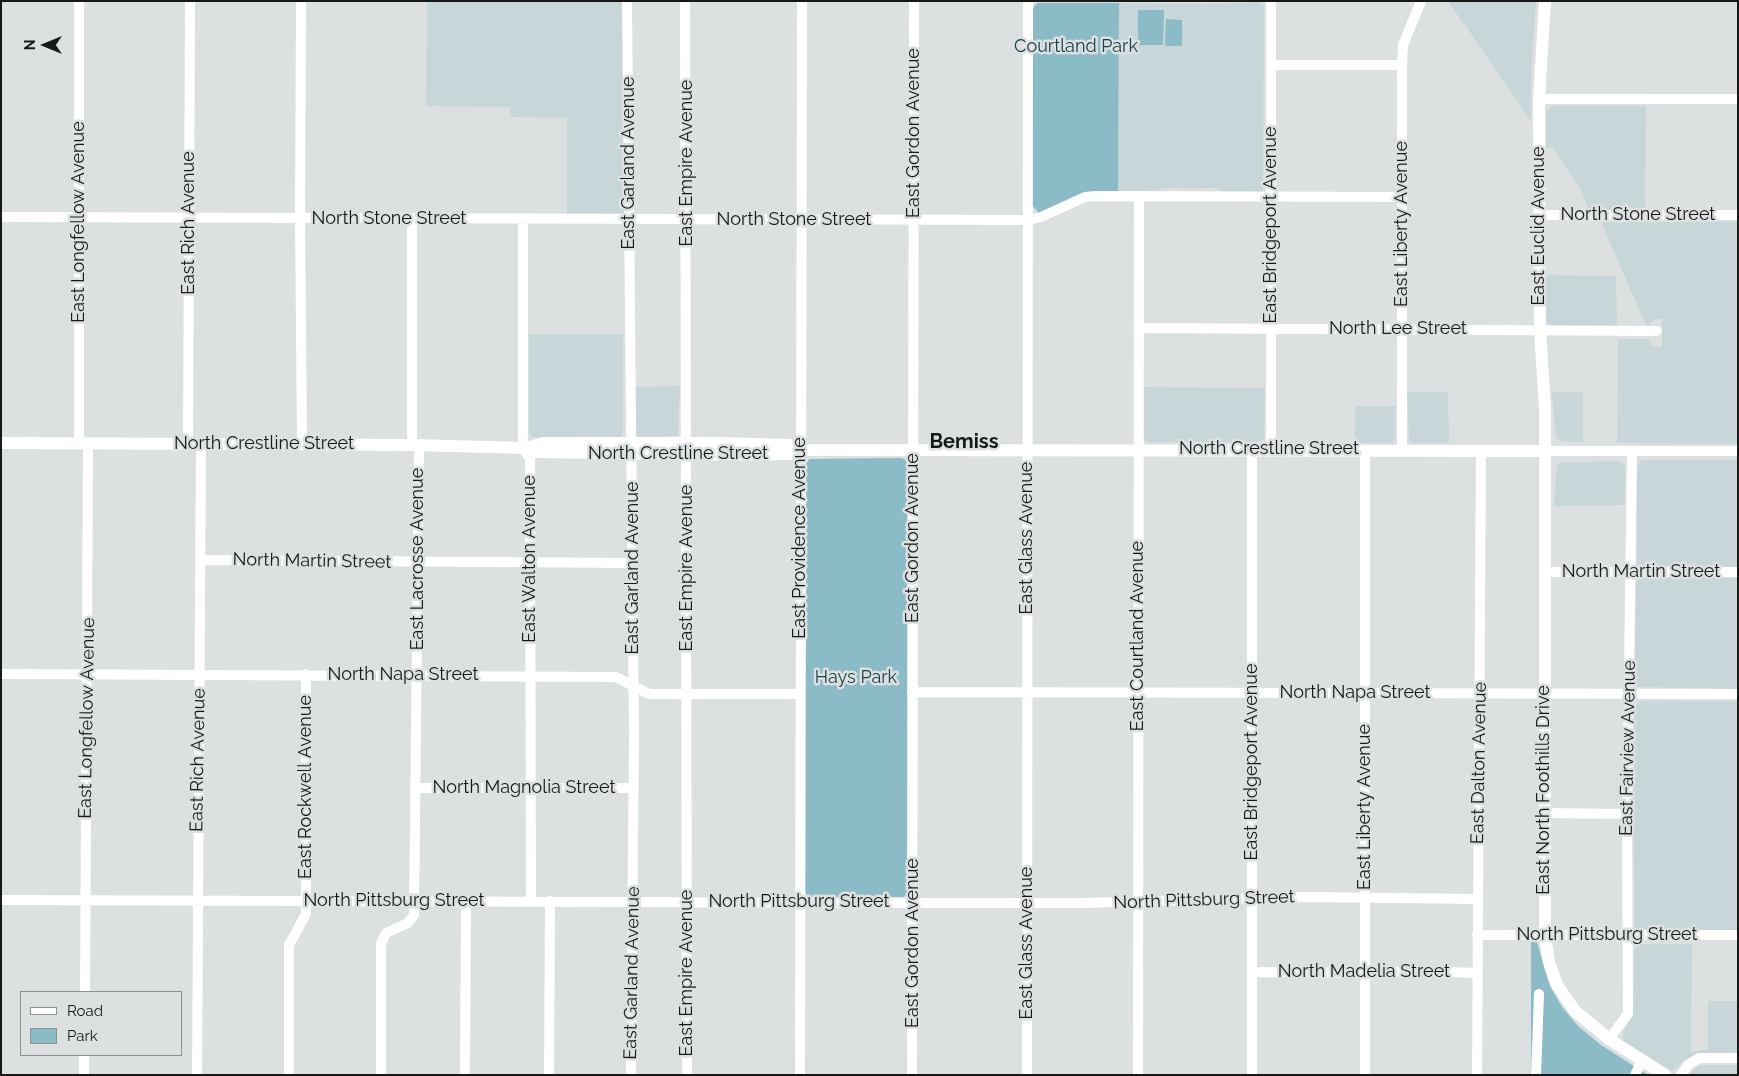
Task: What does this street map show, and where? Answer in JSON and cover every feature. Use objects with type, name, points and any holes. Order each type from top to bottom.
[{"type":"main road","name":"East Euclid Avenue","points":[[1545,1],[1539,99],[1540,330],[1545,451]]},
{"type":"main road","name":"North Crestline Street","points":[[1,443],[416,445],[525,448],[544,444],[631,449],[789,445],[800,449],[913,450],[1402,449],[1545,451]]},
{"type":"main road","name":"East North Foothills Drive","points":[[1545,451],[1544,813],[1545,936],[1549,962],[1557,985],[1575,1011],[1609,1039],[1665,1075]]},
{"type":"street","name":"East Longfellow Avenue","points":[[79,1],[79,218],[88,675],[84,991]]},
{"type":"street","name":"East Rich Avenue","points":[[188,444],[190,1]]},
{"type":"street","points":[[301,1],[302,444]]},
{"type":"street","name":"East Garland Avenue","points":[[627,1],[633,685],[631,1075]]},
{"type":"street","name":"East Empire Avenue","points":[[685,1],[687,1075]]},
{"type":"street","name":"East Providence Avenue","points":[[800,1075],[802,1]]},
{"type":"street","name":"East Gordon Avenue","points":[[912,1075],[914,903],[912,692],[914,1]]},
{"type":"street","name":"East Glass Avenue","points":[[1027,1075],[1028,1]]},
{"type":"street","name":"East Bridgeport Avenue","points":[[1271,1],[1271,449]]},
{"type":"street","name":"East Liberty Avenue","points":[[1402,449],[1402,65],[1403,45],[1421,1]]},
{"type":"street","points":[[1271,65],[1402,65]]},
{"type":"street","points":[[1539,99],[1738,99]]},
{"type":"street","name":"East Courtland Avenue","points":[[1138,1075],[1139,196]]},
{"type":"street","name":"North Stone Street","points":[[1,217],[629,219],[686,221],[802,219],[1029,220],[1041,217],[1085,197],[1402,197]]},
{"type":"street","name":"North Stone Street","points":[[1539,215],[1738,215]]},
{"type":"street","name":"East Lacrosse Avenue","points":[[381,1075],[381,944],[386,933],[408,923],[414,915],[418,562],[412,219]]},
{"type":"street","name":"East Walton Avenue","points":[[523,219],[525,448],[530,459],[531,901]]},
{"type":"street","name":"North Lee Street","points":[[1138,328],[1657,331]]},
{"type":"street","name":"East Rich Avenue","points":[[196,1075],[201,444]]},
{"type":"street","name":"East Bridgeport Avenue","points":[[1252,449],[1252,1075]]},
{"type":"street","name":"East Liberty Avenue","points":[[1365,450],[1366,1075]]},
{"type":"street","name":"East Dalton Avenue","points":[[1478,1075],[1477,899],[1481,450]]},
{"type":"street","name":"North Crestline Street","points":[[1545,451],[1738,451]]},
{"type":"street","name":"East Fairview Avenue","points":[[1609,1039],[1628,1014],[1632,451]]},
{"type":"street","name":"North Martin Street","points":[[201,560],[632,563]]},
{"type":"street","name":"North Martin Street","points":[[1544,572],[1738,572]]},
{"type":"street","name":"North Napa Street","points":[[1,674],[199,676],[306,674],[531,675],[616,677],[649,694],[800,694]]},
{"type":"street","name":"East Rockwell Avenue","points":[[289,1075],[289,945],[306,914],[306,674]]},
{"type":"street","name":"North Napa Street","points":[[912,692],[1027,694],[1480,692],[1738,694]]},
{"type":"street","name":"North Magnolia Street","points":[[415,788],[633,788]]},
{"type":"street","points":[[1544,813],[1628,814]]},
{"type":"street","name":"North Pittsburg Street","points":[[1,900],[1027,903],[1197,898],[1365,897],[1477,899]]},
{"type":"street","points":[[465,1075],[466,901]]},
{"type":"street","points":[[549,1075],[550,901]]},
{"type":"street","name":"North Pittsburg Street","points":[[1477,935],[1738,935]]},
{"type":"street","name":"North Madelia Street","points":[[1252,972],[1366,973],[1421,970],[1477,973]]},
{"type":"street","points":[[1536,1075],[1539,994]]},
{"type":"street","points":[[84,1056],[84,1075]]},
{"type":"street","points":[[1681,1075],[1688,1065],[1699,1058],[1738,1058]]},
{"type":"street","points":[[1635,1075],[1642,1060]]},
{"type":"shaded area","points":[[427,1],[624,2],[624,215],[567,214],[567,118],[511,117],[510,107],[426,106]]},
{"type":"shaded area","points":[[1448,1],[1536,1],[1531,77],[1531,121]]},
{"type":"shaded area","points":[[1260,2],[1264,5],[1263,192],[1223,192],[1215,188],[1163,188],[1156,192],[1118,192],[1119,3],[1207,4]]},
{"type":"shaded area","points":[[1551,106],[1646,106],[1645,212],[1590,212],[1582,192],[1555,151],[1555,148],[1546,148],[1546,112]]},
{"type":"shaded area","points":[[1603,222],[1738,222],[1738,444],[1617,443],[1618,339],[1647,339],[1654,347],[1662,347],[1662,319],[1655,319],[1648,326],[1645,323],[1603,227]]},
{"type":"shaded area","points":[[1546,275],[1616,276],[1617,327],[1550,326],[1546,321]]},
{"type":"shaded area","points":[[529,334],[623,334],[623,431],[621,437],[536,438],[531,436],[529,432]]},
{"type":"shaded area","points":[[680,386],[678,436],[636,437],[633,387]]},
{"type":"shaded area","points":[[1143,387],[1265,388],[1264,438],[1258,442],[1147,442],[1143,436]]},
{"type":"shaded area","points":[[1407,392],[1448,392],[1449,443],[1413,443],[1409,441]]},
{"type":"shaded area","points":[[1552,392],[1583,392],[1583,442],[1561,441],[1556,438]]},
{"type":"shaded area","points":[[1355,406],[1395,406],[1395,437],[1393,441],[1389,443],[1355,443]]},
{"type":"shaded area","points":[[1643,460],[1738,460],[1738,568],[1637,566],[1637,467],[1639,462]]},
{"type":"shaded area","points":[[1622,462],[1625,466],[1625,505],[1554,506],[1557,463]]},
{"type":"shaded area","points":[[1645,578],[1738,578],[1738,689],[1637,687],[1635,681],[1636,585],[1638,580]]},
{"type":"shaded area","points":[[1639,701],[1738,701],[1738,932],[1637,930],[1634,926],[1634,709]]},
{"type":"shaded area","points":[[1639,944],[1692,944],[1691,1052],[1708,1049],[1708,1001],[1738,1001],[1738,1054],[1696,1055],[1686,1059],[1672,1071],[1623,1041],[1623,1032],[1633,1015],[1634,950]]},
{"type":"shaded area","points":[[1703,1065],[1738,1065],[1738,1075],[1690,1075],[1696,1067]]},
{"type":"green space","name":"Courtland Park","points":[[1038,3],[1119,3],[1118,192],[1039,213],[1031,204],[1032,11]]},
{"type":"green space","points":[[1138,10],[1164,10],[1163,45],[1138,45]]},
{"type":"green space","points":[[1166,19],[1182,20],[1182,46],[1165,46]]},
{"type":"green space","name":"Hays Park","points":[[901,458],[906,460],[907,465],[907,894],[903,897],[810,897],[805,893],[805,463],[810,459]]},
{"type":"green space","points":[[1531,942],[1537,942],[1549,984],[1562,1007],[1578,1026],[1601,1045],[1648,1075],[1531,1075]]},
{"type":"district","name":"Bemiss","points":[[964,442]]}]
